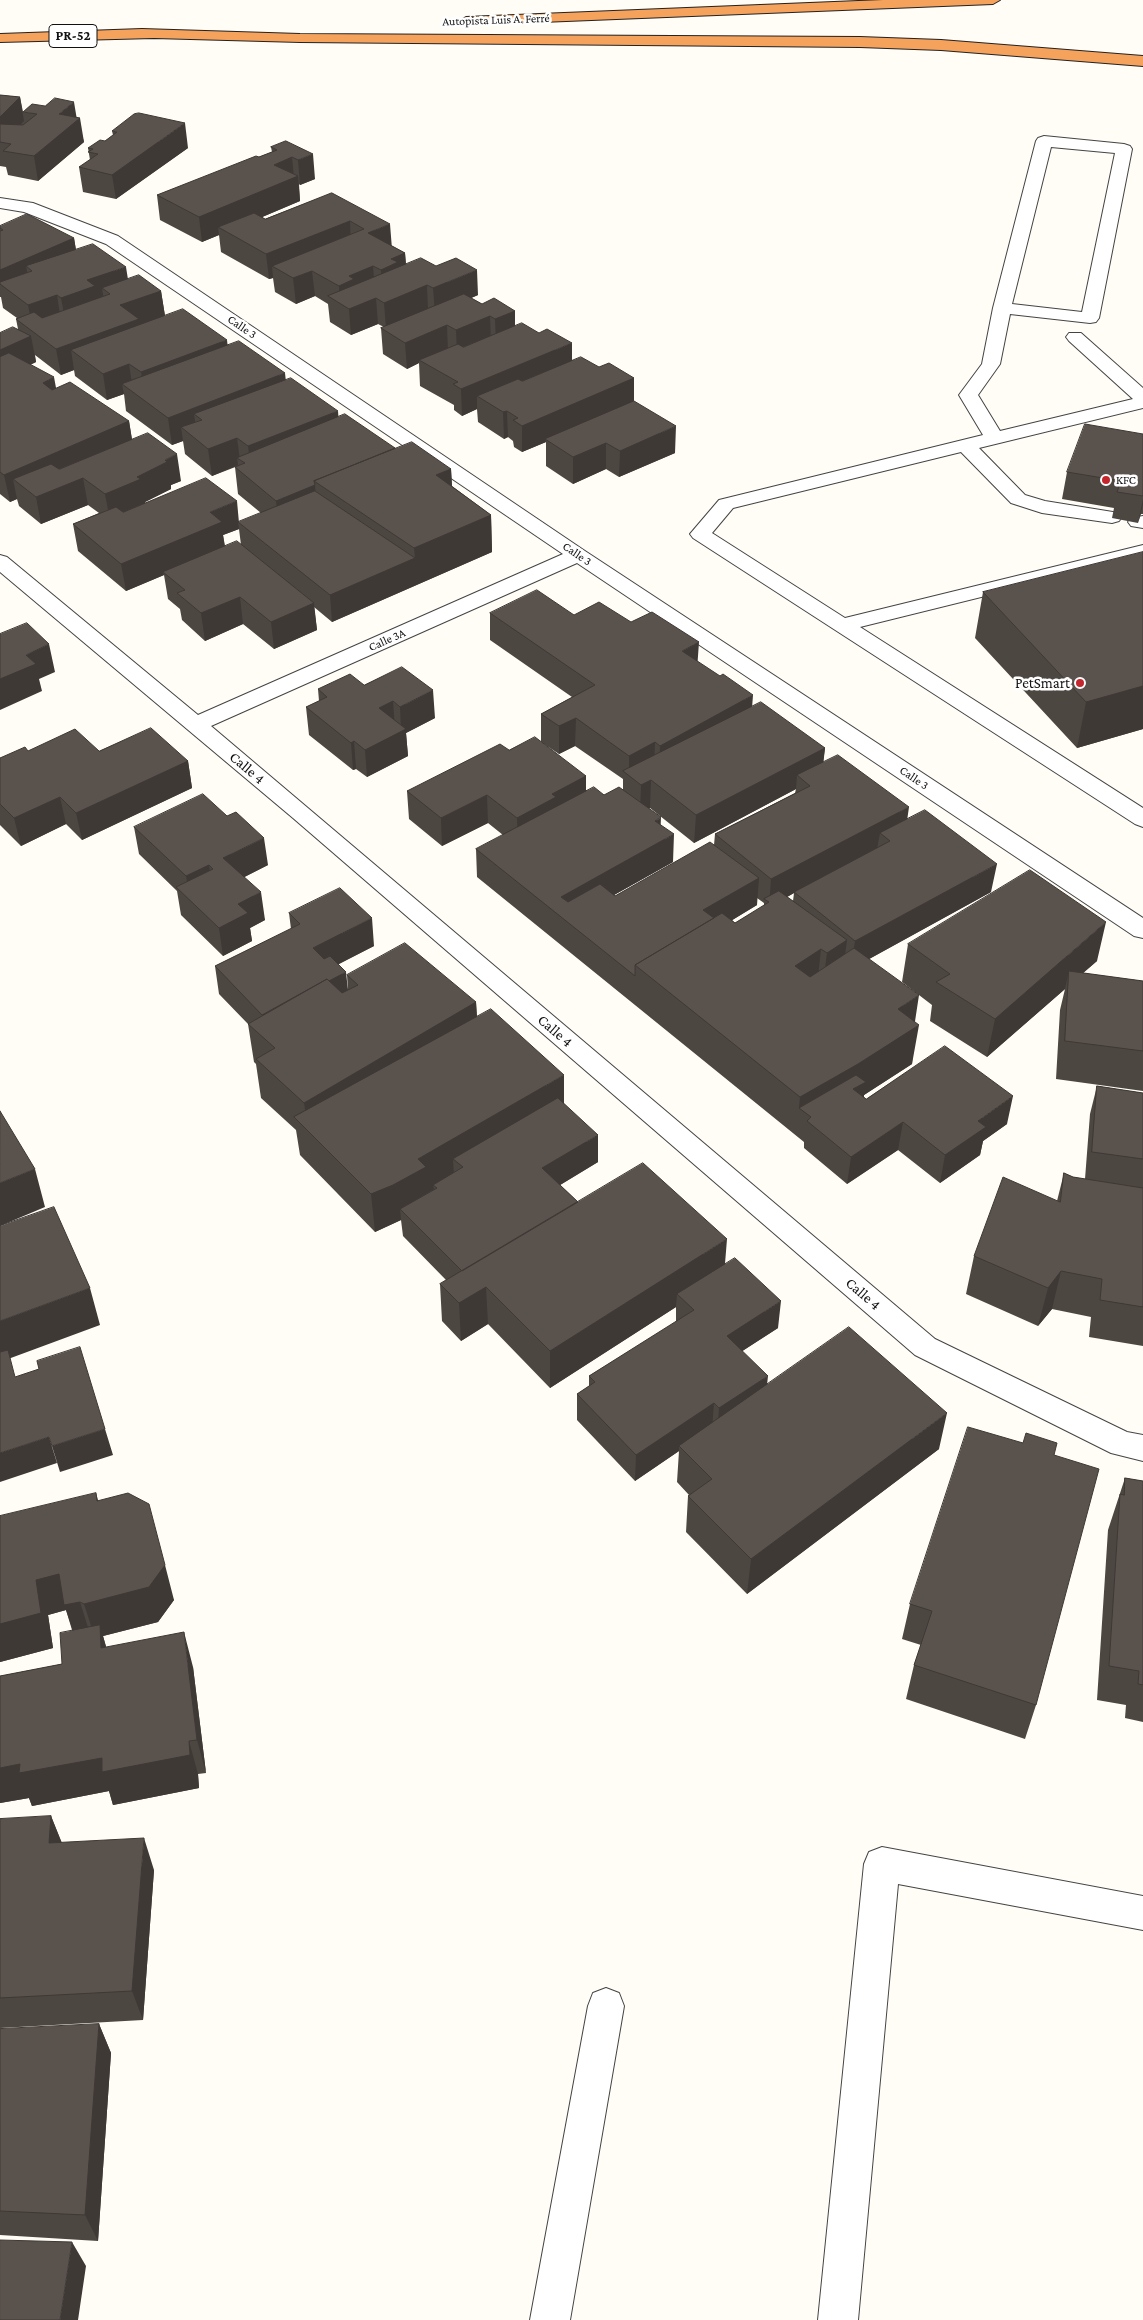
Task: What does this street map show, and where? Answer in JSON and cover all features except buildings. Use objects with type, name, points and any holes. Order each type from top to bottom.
[{"type":"highway","name":"Autopista Luis A. Ferré","points":[[452,21],[993,0]]},
{"type":"highway","name":"PR-52","points":[[0,38],[383,24]]},
{"type":"highway","points":[[145,33],[300,38],[869,42],[1036,52],[1143,61]]},
{"type":"street","points":[[994,438],[968,395],[991,364],[1002,308],[1044,141],[1124,149],[1090,318],[1002,308]]},
{"type":"street","name":"Calle 3","points":[[0,203],[27,208],[112,240],[578,555],[1143,930]]},
{"type":"street","points":[[1075,337],[1143,398]]},
{"type":"street","points":[[1143,402],[726,504],[700,534],[1143,819]]},
{"type":"street","points":[[965,445],[1018,499],[1042,507],[1112,517]]},
{"type":"street","points":[[842,625],[1143,551]]},
{"type":"street","name":"Calle 3A","points":[[196,725],[578,555]]},
{"type":"street","name":"Calle 4","points":[[0,561],[196,725],[925,1347],[1122,1444],[1143,1448]]},
{"type":"street","points":[[838,2320],[882,1864],[1143,1914]]},
{"type":"street","points":[[550,2320],[606,2006]]},
{"type":"place","name":"KFC","points":[[1106,480]]},
{"type":"place","name":"PetSmart","points":[[1080,683]]}]
